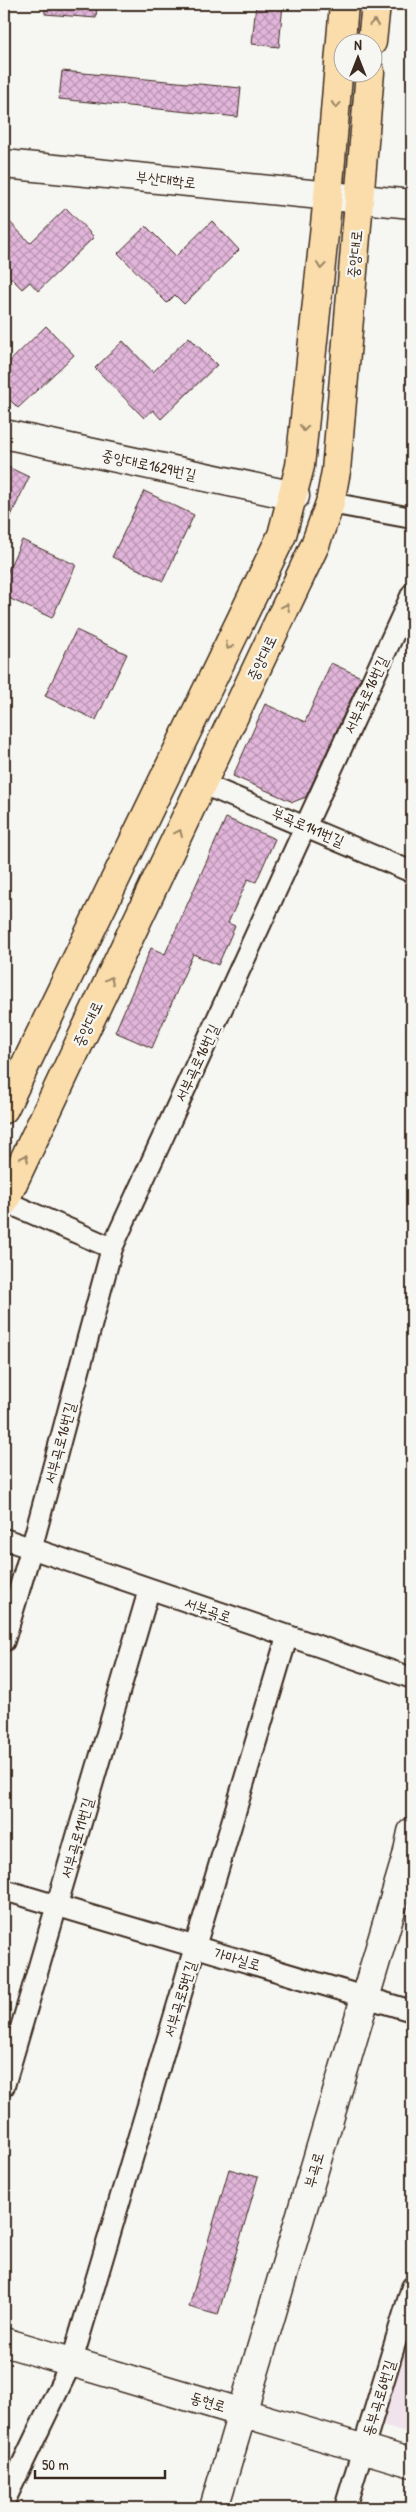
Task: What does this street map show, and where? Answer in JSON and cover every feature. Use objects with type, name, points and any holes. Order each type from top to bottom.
[{"type":"main road","points":[[4,1109],[282,535],[294,496],[300,466],[328,196],[344,4]]},
{"type":"main road","points":[[373,32],[376,4]]},
{"type":"main road","name":"중앙대로","points":[[4,1202],[315,545],[330,503],[336,471],[369,82]]},
{"type":"street","name":"부산대학로","points":[[4,164],[412,204]]},
{"type":"street","name":"중앙대로1629번길","points":[[4,434],[294,496]]},
{"type":"street","points":[[330,503],[412,518]]},
{"type":"street","name":"서부곡로16번길","points":[[4,1641],[31,1550],[112,1248],[412,594]]},
{"type":"street","name":"부곡로141번길","points":[[203,784],[412,872]]},
{"type":"street","points":[[4,1202],[112,1248]]},
{"type":"street","name":"서부곡로","points":[[4,1539],[31,1550],[412,1678]]},
{"type":"street","name":"서부곡로11번길","points":[[4,2086],[149,1590]]},
{"type":"street","name":"서부곡로5번길","points":[[4,2502],[72,2361],[287,1637]]},
{"type":"street","name":"부곡로","points":[[214,2508],[366,1997],[407,1856],[412,1832]]},
{"type":"street","name":"가마실로","points":[[4,1890],[412,2011]]},
{"type":"street","name":"동부곡로6번길","points":[[345,2508],[412,2287]]},
{"type":"street","name":"동현로","points":[[4,2342],[412,2463]]},
{"type":"shaded area","points":[[412,2321],[412,2434],[383,2425]]},
{"type":"building","points":[[45,4],[97,4],[96,18],[45,14]]},
{"type":"building","points":[[256,4],[283,4],[279,47],[252,44]]},
{"type":"building","points":[[62,71],[241,88],[238,117],[59,99]]},
{"type":"building","points":[[66,208],[94,237],[38,291],[30,282],[22,289],[4,271],[4,216],[30,243]]},
{"type":"building","points":[[212,221],[239,250],[184,304],[175,295],[167,303],[118,253],[146,226],[176,256]]},
{"type":"building","points":[[46,326],[74,355],[18,408],[4,394],[4,367]]},
{"type":"building","points":[[189,337],[217,365],[161,419],[153,410],[144,418],[95,368],[123,341],[153,372]]},
{"type":"building","points":[[4,465],[29,477],[4,531]]},
{"type":"building","points":[[144,491],[194,515],[163,581],[112,557]]},
{"type":"building","points":[[22,540],[76,565],[52,618],[4,596],[4,579]]},
{"type":"building","points":[[76,630],[127,654],[96,720],[45,696]]},
{"type":"building","points":[[331,663],[361,677],[306,797],[293,802],[233,776],[265,704],[305,722]]},
{"type":"building","points":[[226,818],[275,839],[256,882],[248,879],[228,923],[235,926],[218,965],[193,954],[152,1048],[115,1032],[151,948],[165,954]]},
{"type":"building","points":[[229,2169],[258,2177],[218,2315],[189,2307]]}]
